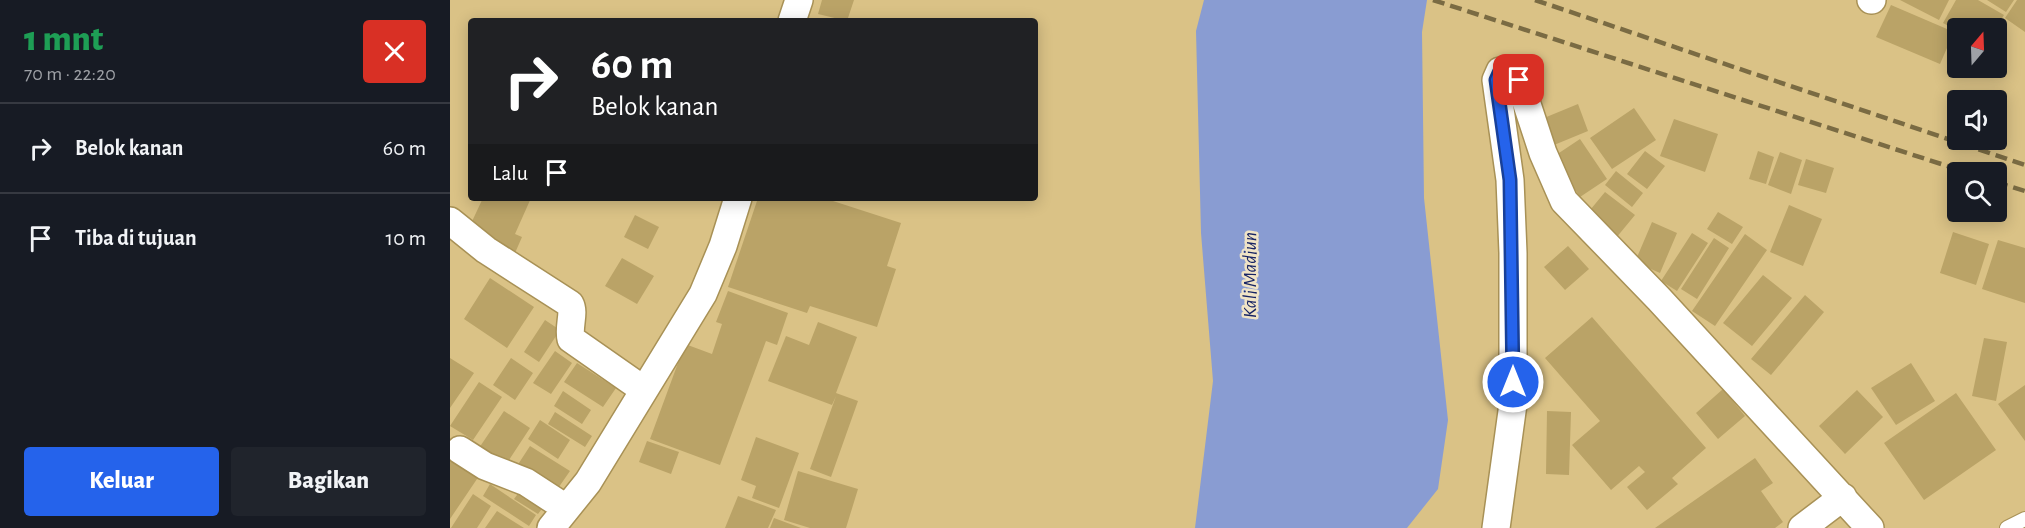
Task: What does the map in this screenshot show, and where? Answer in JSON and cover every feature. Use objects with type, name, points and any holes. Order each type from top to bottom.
[{"type":"street","points":[[793,18],[799,0]]},
{"type":"street","points":[[1496,528],[1513,404],[1513,253],[1510,180],[1496,80],[1500,71],[1506,70],[1519,80],[1543,153],[1564,201],[1843,497],[1869,528]]},
{"type":"street","points":[[460,450],[485,466],[526,482],[558,518],[588,482],[703,294],[723,246],[737,201]]},
{"type":"street","points":[[450,221],[486,250],[570,304],[573,309],[569,328],[571,339],[644,390]]},
{"type":"street","points":[[1802,528],[1843,497]]},
{"type":"lane","points":[[2007,528],[2025,519]]},
{"type":"water","name":"Kali Madiun","points":[[1204,0],[1427,0],[1422,32],[1424,198],[1448,420],[1438,489],[1407,528],[1195,528],[1213,381],[1201,233],[1196,31]]},
{"type":"building","points":[[822,0],[854,0],[848,18],[818,14]]},
{"type":"building","points":[[1900,0],[1949,0],[1939,20]]},
{"type":"building","points":[[1956,0],[1978,0],[2004,15],[2002,18],[1947,18],[1947,25],[1943,23]]},
{"type":"building","points":[[1987,0],[2014,0],[2006,12]]},
{"type":"building","points":[[2017,0],[2025,0],[2025,32],[2005,18]]},
{"type":"building","points":[[1891,5],[1947,29],[1947,48],[1940,64],[1876,37]]},
{"type":"building","points":[[1578,104],[1588,131],[1554,145],[1544,118]]},
{"type":"building","points":[[1634,108],[1656,140],[1612,169],[1590,138]]},
{"type":"building","points":[[1674,119],[1718,134],[1705,172],[1660,156]]},
{"type":"building","points":[[1580,139],[1607,179],[1580,197],[1553,157]]},
{"type":"building","points":[[1645,151],[1665,166],[1647,189],[1627,174]]},
{"type":"building","points":[[1758,151],[1774,157],[1766,184],[1749,179]]},
{"type":"building","points":[[1780,152],[1802,160],[1791,194],[1768,185]]},
{"type":"building","points":[[1806,159],[1834,168],[1826,193],[1798,185]]},
{"type":"building","points":[[1616,171],[1643,193],[1632,207],[1605,185]]},
{"type":"building","points":[[1605,192],[1635,215],[1616,238],[1586,215]]},
{"type":"building","points":[[482,201],[530,201],[515,234],[522,237],[515,253],[467,232]]},
{"type":"building","points":[[757,201],[833,201],[901,223],[887,266],[896,269],[877,327],[810,306],[807,313],[728,287]]},
{"type":"building","points":[[1789,205],[1822,219],[1803,266],[1770,252]]},
{"type":"building","points":[[1718,212],[1743,227],[1732,244],[1707,229]]},
{"type":"building","points":[[635,215],[659,227],[648,249],[624,237]]},
{"type":"building","points":[[1652,222],[1677,233],[1660,273],[1635,262]]},
{"type":"building","points":[[1953,232],[1989,244],[1976,285],[1940,273]]},
{"type":"building","points":[[1692,233],[1708,243],[1677,291],[1661,281]]},
{"type":"building","points":[[1745,234],[1767,250],[1715,326],[1692,311]]},
{"type":"building","points":[[1714,238],[1729,248],[1697,299],[1681,289]]},
{"type":"building","points":[[1998,240],[2025,248],[2025,303],[1982,289]]},
{"type":"building","points":[[1568,246],[1589,269],[1565,290],[1544,267]]},
{"type":"building","points":[[622,258],[654,276],[637,304],[605,286]]},
{"type":"building","points":[[1763,275],[1792,298],[1752,346],[1723,323]]},
{"type":"building","points":[[490,278],[534,307],[507,348],[464,319]]},
{"type":"building","points":[[728,291],[788,313],[777,345],[766,341],[720,465],[650,439],[685,344],[712,354],[722,324],[716,322]]},
{"type":"building","points":[[1805,295],[1824,312],[1771,375],[1751,359]]},
{"type":"building","points":[[1592,317],[1706,448],[1672,478],[1678,484],[1647,510],[1627,487],[1645,472],[1639,466],[1611,490],[1572,445],[1600,421],[1545,358]]},
{"type":"building","points":[[545,320],[560,330],[539,362],[524,352]]},
{"type":"building","points":[[818,322],[857,337],[836,393],[858,401],[831,477],[810,469],[836,396],[832,405],[768,381],[786,336],[809,345]]},
{"type":"building","points":[[1984,338],[2007,342],[1996,401],[1972,396]]},
{"type":"building","points":[[555,351],[572,363],[551,394],[533,383]]},
{"type":"building","points":[[450,358],[474,373],[450,408]]},
{"type":"building","points":[[511,358],[533,373],[515,400],[493,385]]},
{"type":"building","points":[[577,363],[616,388],[603,407],[564,382]]},
{"type":"building","points":[[1911,363],[1935,401],[1896,425],[1871,388]]},
{"type":"building","points":[[479,382],[502,397],[473,440],[450,426]]},
{"type":"building","points":[[2025,385],[2025,441],[1998,404]]},
{"type":"building","points":[[1723,389],[1745,416],[1718,439],[1696,413]]},
{"type":"building","points":[[1857,390],[1883,417],[1845,454],[1819,426]]},
{"type":"building","points":[[563,391],[591,410],[582,424],[554,406]]},
{"type":"building","points":[[1956,393],[1996,450],[1924,500],[1884,443]]},
{"type":"building","points":[[504,411],[530,428],[503,469],[477,451]]},
{"type":"building","points":[[1547,411],[1571,412],[1569,475],[1546,474]]},
{"type":"building","points":[[555,412],[592,436],[585,447],[548,424]]},
{"type":"building","points":[[540,420],[570,440],[558,459],[528,439]]},
{"type":"building","points":[[756,437],[799,453],[779,508],[752,498],[756,486],[741,480]]},
{"type":"building","points":[[647,441],[679,452],[671,474],[639,462]]},
{"type":"building","points":[[530,446],[570,471],[554,494],[515,469]]},
{"type":"building","points":[[450,457],[479,476],[450,519]]},
{"type":"building","points":[[1755,458],[1773,483],[1761,491],[1783,522],[1775,528],[1655,528]]},
{"type":"building","points":[[798,471],[858,489],[846,528],[810,528],[784,520]]},
{"type":"building","points":[[490,484],[536,515],[529,526],[483,496]]},
{"type":"building","points":[[523,487],[547,502],[538,514],[514,499]]},
{"type":"building","points":[[473,494],[491,506],[477,528],[451,528]]},
{"type":"building","points":[[738,496],[776,510],[768,528],[725,528]]},
{"type":"building","points":[[497,511],[524,528],[485,528]]},
{"type":"building","points":[[774,518],[801,528],[770,528]]},
{"type":"railway","points":[[1433,0],[1947,166]]},
{"type":"railway","points":[[1535,0],[2025,165]]},
{"type":"railway","points":[[2007,185],[2025,191]]},
{"type":"route","points":[[1513,382],[1513,253],[1510,180],[1502,114],[1496,93],[1496,80],[1500,71],[1506,70],[1512,72],[1519,80]]}]
